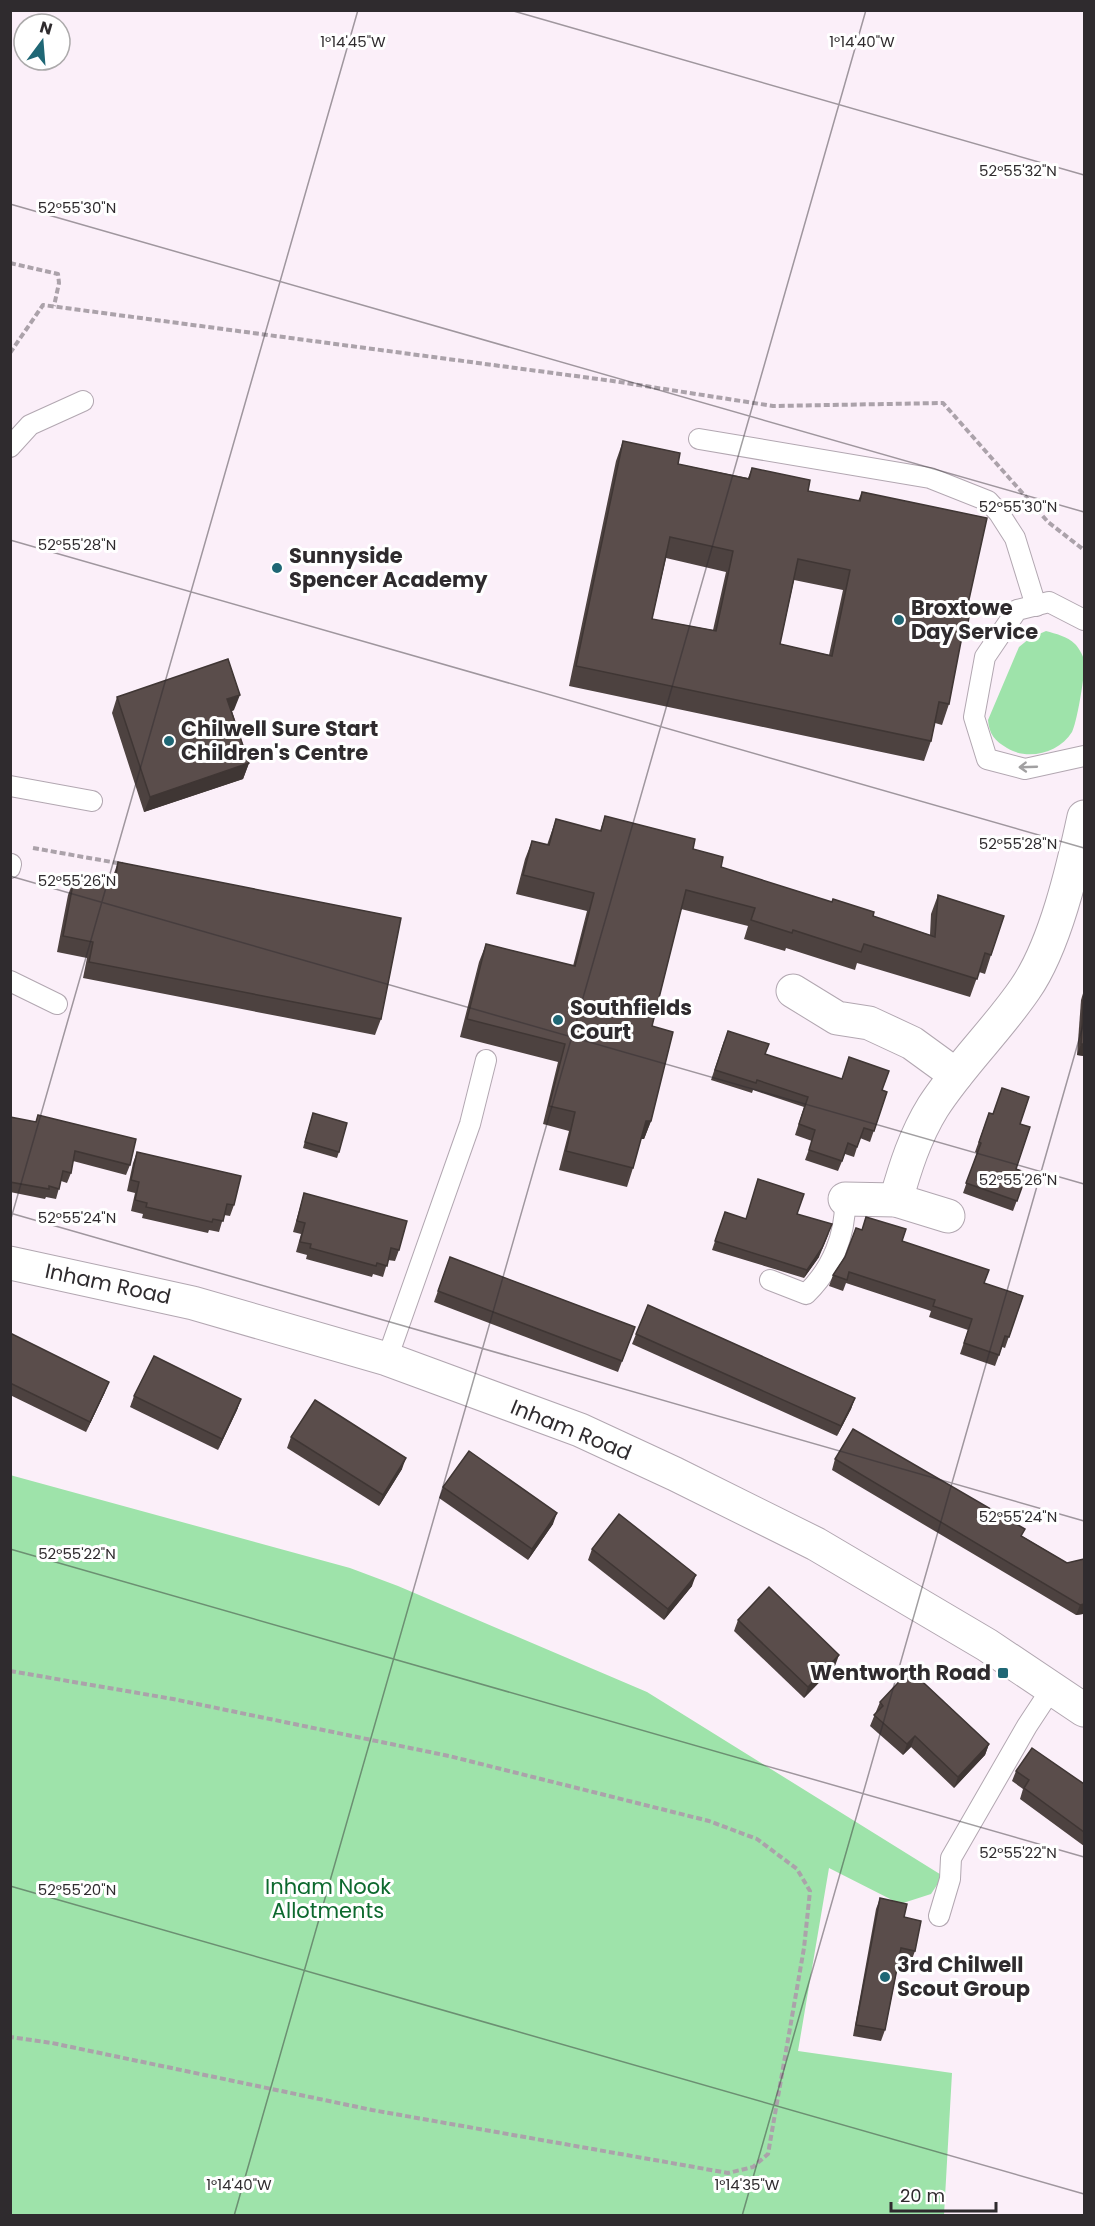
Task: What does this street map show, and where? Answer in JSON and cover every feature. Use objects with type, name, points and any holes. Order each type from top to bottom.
[{"type":"street","points":[[896,1200],[909,1155],[932,1109],[1020,996],[1039,965],[1062,900],[1084,817]]},
{"type":"street","points":[[793,991],[837,1018],[869,1023],[912,1043],[956,1076]]},
{"type":"street","points":[[845,1199],[896,1200],[948,1216]]},
{"type":"street","name":"Inham Road","points":[[10,1263],[193,1303],[387,1359],[580,1430],[696,1484],[816,1544],[987,1645],[1084,1710]]},
{"type":"lane","points":[[10,447],[30,425],[82,401]]},
{"type":"lane","points":[[699,439],[930,478],[988,501],[999,513],[1015,538],[1036,606]]},
{"type":"lane","points":[[1084,620],[1049,603],[1017,610],[985,657],[974,717],[987,759],[1025,770],[1084,756]]},
{"type":"lane","points":[[10,786],[92,801]]},
{"type":"lane","points":[[10,981],[57,1004]]},
{"type":"lane","points":[[387,1359],[470,1124],[486,1060]]},
{"type":"lane","points":[[770,1280],[806,1294],[819,1281],[834,1254],[846,1221],[845,1199]]},
{"type":"lane","points":[[939,1916],[950,1879],[951,1857],[1052,1688]]},
{"type":"path","points":[[10,263],[58,274],[59,283],[54,306]]},
{"type":"path","points":[[10,353],[44,305],[613,381],[773,406],[943,403],[1048,522],[1084,550]]},
{"type":"path","points":[[11,866],[15,844],[133,866]]},
{"type":"path","points":[[10,1671],[173,1699],[449,1756],[708,1821],[757,1839],[797,1869],[810,1891],[804,1948],[768,2154],[753,2167],[728,2173],[372,2110],[52,2043],[10,2037]]},
{"type":"green space","points":[[1046,631],[1068,639],[1082,654],[1084,666],[1081,696],[1074,727],[1066,739],[1051,750],[1024,754],[1007,748],[996,740],[991,733],[988,720],[1019,647],[1030,638]]},
{"type":"green space","name":"Inham Nook Allotments","points":[[10,1475],[350,1568],[398,1586],[647,1692],[943,1876],[931,1894],[900,1904],[829,1868],[798,2051],[952,2073],[944,2215],[11,2215]]},
{"type":"building","name":"Broxtowe Day Service","points":[[623,441],[680,453],[678,464],[749,479],[752,468],[810,480],[808,491],[860,501],[862,492],[987,518],[966,613],[969,617],[967,628],[963,631],[949,704],[939,702],[931,741],[576,666]],"holes":[[[670,537],[733,551],[716,631],[652,619]],[[798,559],[850,570],[832,656],[780,644]]]},
{"type":"building","name":"Chilwell Sure Start Children's Centre","points":[[228,659],[240,695],[227,699],[249,763],[150,797],[117,697]]},
{"type":"building","name":"Southfields Court","points":[[605,816],[695,839],[693,849],[723,857],[721,867],[832,902],[833,899],[874,912],[873,916],[935,937],[938,895],[1004,916],[991,955],[985,953],[977,979],[864,944],[861,952],[793,930],[792,933],[751,920],[755,908],[686,890],[652,1026],[673,1032],[651,1121],[646,1121],[633,1168],[566,1151],[575,1112],[549,1106],[565,1044],[467,1019],[486,944],[575,966],[594,893],[523,875],[532,841],[549,845],[556,819],[601,831]]},
{"type":"building","points":[[118,862],[401,918],[381,1019],[89,962],[93,942],[63,936],[74,879],[104,885],[106,878],[115,880]]},
{"type":"building","points":[[1084,991],[1084,1044],[1081,1044]]},
{"type":"building","points":[[728,1031],[769,1044],[765,1054],[842,1079],[849,1057],[889,1071],[882,1090],[887,1092],[874,1131],[864,1128],[857,1147],[848,1143],[842,1161],[809,1150],[815,1130],[799,1124],[808,1097],[757,1080],[756,1083],[715,1070]]},
{"type":"building","points":[[1002,1088],[1029,1097],[1020,1124],[1030,1127],[1016,1169],[1027,1173],[1017,1201],[966,1183],[989,1113],[993,1114]]},
{"type":"building","points":[[313,1113],[347,1123],[339,1152],[305,1142]]},
{"type":"building","points":[[38,1115],[136,1139],[130,1165],[75,1151],[71,1173],[63,1171],[59,1189],[10,1182],[10,1117],[36,1122]]},
{"type":"building","points":[[137,1152],[241,1176],[234,1205],[227,1204],[223,1221],[213,1219],[212,1222],[146,1207],[147,1203],[135,1200],[139,1182],[131,1180]]},
{"type":"building","points":[[758,1179],[804,1194],[797,1214],[832,1224],[822,1248],[807,1270],[715,1241],[725,1212],[746,1219]]},
{"type":"building","points":[[304,1193],[407,1221],[399,1250],[391,1248],[387,1266],[377,1263],[376,1266],[310,1248],[311,1244],[300,1242],[305,1223],[297,1221]]},
{"type":"building","points":[[866,1217],[906,1229],[902,1241],[989,1270],[984,1283],[1023,1296],[1009,1337],[1005,1336],[999,1355],[964,1343],[972,1319],[933,1306],[935,1300],[849,1272],[847,1280],[833,1275],[845,1257],[856,1228],[862,1230]]},
{"type":"building","points":[[450,1257],[635,1327],[622,1361],[438,1291]]},
{"type":"building","points":[[648,1305],[855,1398],[841,1426],[636,1334]]},
{"type":"building","points":[[10,1333],[109,1382],[90,1422],[10,1383]]},
{"type":"building","points":[[154,1356],[241,1399],[222,1439],[134,1396]]},
{"type":"building","points":[[315,1400],[406,1458],[383,1495],[291,1437]]},
{"type":"building","points":[[853,1429],[1025,1529],[1021,1536],[1067,1563],[1084,1559],[1084,1604],[1080,1605],[835,1459]]},
{"type":"building","points":[[469,1451],[557,1513],[532,1549],[443,1487]]},
{"type":"building","points":[[619,1514],[696,1575],[668,1609],[592,1549]]},
{"type":"building","points":[[769,1587],[839,1655],[808,1687],[738,1620]]},
{"type":"building","points":[[910,1670],[989,1744],[958,1777],[915,1736],[907,1744],[874,1715],[883,1706],[880,1702]]},
{"type":"building","points":[[1032,1748],[1084,1784],[1084,1832],[1024,1788],[1029,1780],[1016,1771]]},
{"type":"building","points":[[880,1898],[907,1904],[904,1917],[921,1921],[915,1951],[901,1948],[885,2030],[856,2025]]},
{"type":"place","name":"Sunnyside Spencer Academy","points":[[277,568]]},
{"type":"place","name":"Broxtowe Day Service","points":[[899,620]]},
{"type":"place","name":"Chilwell Sure Start Children's Centre","points":[[169,741]]},
{"type":"place","name":"Southfields Court","points":[[558,1020]]},
{"type":"place","name":"Wentworth Road","points":[[1003,1673]]},
{"type":"place","name":"3rd Chilwell Scout Group","points":[[885,1977]]}]
